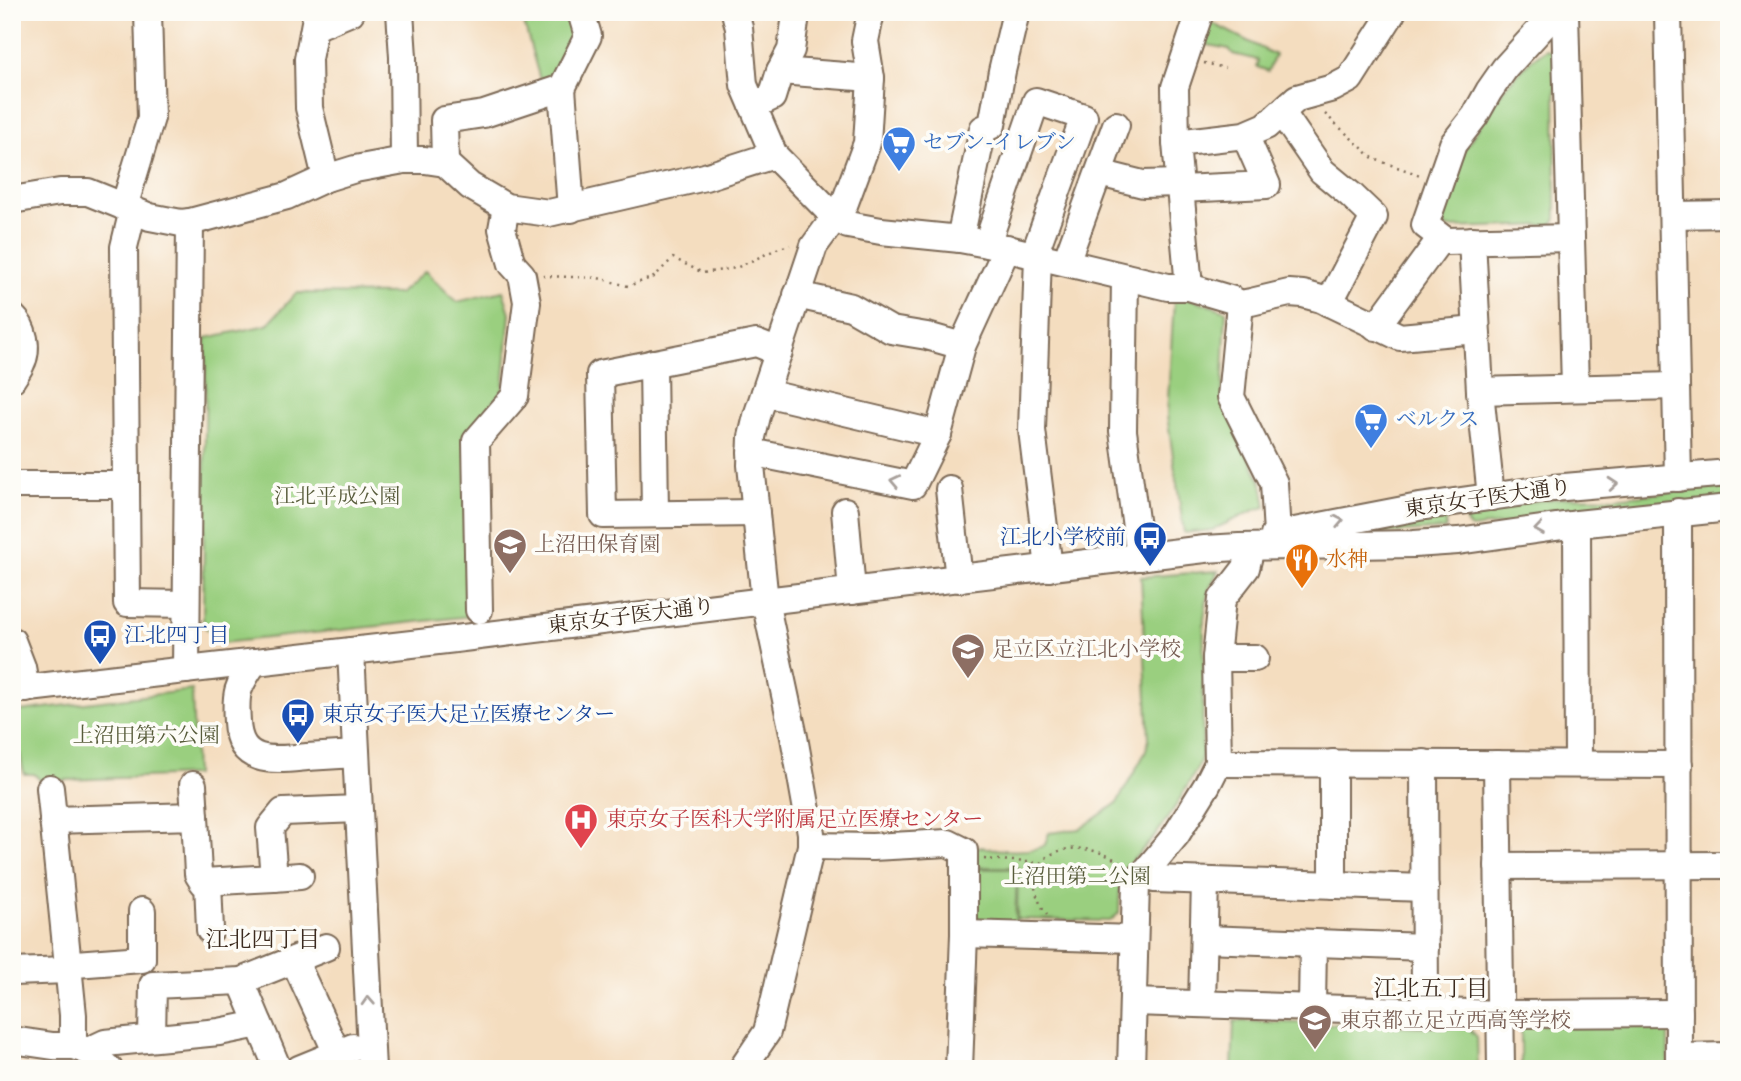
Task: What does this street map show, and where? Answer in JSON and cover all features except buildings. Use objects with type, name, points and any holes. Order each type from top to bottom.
[{"type":"street","points":[[148,12],[151,118],[128,208],[124,247],[127,603],[186,604]]},
{"type":"street","points":[[326,178],[309,108],[308,59],[316,20],[351,12]]},
{"type":"street","points":[[400,12],[404,160]]},
{"type":"street","points":[[571,209],[562,88],[588,36],[580,12]]},
{"type":"street","points":[[735,12],[744,85],[774,155],[836,218],[848,225],[997,246],[1168,287],[1189,287],[1240,304],[1289,293],[1303,294],[1329,303],[1400,337],[1476,330]]},
{"type":"street","points":[[753,106],[772,97],[780,71],[791,50],[795,12]]},
{"type":"street","points":[[742,1069],[767,1032],[811,846],[811,832],[794,737],[765,601],[751,452],[752,437],[814,246],[844,205],[867,143],[871,78],[865,41],[871,12]]},
{"type":"street","points":[[960,239],[983,129],[992,125],[1016,12]]},
{"type":"street","points":[[1189,287],[1176,143],[1175,87],[1200,12]]},
{"type":"street","points":[[1176,143],[1245,135],[1266,126],[1297,98],[1333,88],[1350,79],[1392,13],[1398,12]]},
{"type":"street","points":[[1556,12],[1505,68],[1475,116],[1453,144],[1425,225],[1446,241],[1571,238]]},
{"type":"street","points":[[1565,12],[1575,388]]},
{"type":"street","points":[[1668,12],[1678,478]]},
{"type":"street","points":[[780,71],[871,78]]},
{"type":"street","points":[[445,163],[444,120],[484,114],[562,88]]},
{"type":"street","points":[[751,452],[913,485],[938,434],[962,345],[997,246],[1036,101],[1084,117],[1036,255],[1032,430],[1049,568]]},
{"type":"street","points":[[1282,113],[1322,171],[1374,217],[1329,303]]},
{"type":"street","points":[[1066,262],[1116,125]]},
{"type":"street","points":[[1099,173],[1143,184],[1267,185],[1245,135]]},
{"type":"street","points":[[12,201],[60,192],[88,192],[150,217],[181,223],[287,196],[326,178],[355,169],[404,160],[425,160],[445,163],[470,186],[506,207],[549,213],[705,177],[774,155]]},
{"type":"street","points":[[480,610],[476,441],[515,396],[527,302],[522,275],[512,264],[502,229],[506,207]]},
{"type":"street","points":[[1673,215],[1729,214]]},
{"type":"street","points":[[186,670],[190,222]]},
{"type":"street","points":[[1376,327],[1441,238]]},
{"type":"street","points":[[1472,240],[1480,391],[1491,497]]},
{"type":"street","points":[[1125,277],[1123,430],[1140,557]]},
{"type":"street","points":[[797,295],[851,307],[891,330],[962,345]]},
{"type":"street","points":[[1240,304],[1231,397],[1274,483],[1277,534]]},
{"type":"street","points":[[12,316],[16,318],[24,334],[23,361],[12,379]]},
{"type":"street","points":[[756,513],[603,515],[600,374],[756,343],[779,352]]},
{"type":"street","points":[[653,363],[655,514]]},
{"type":"street","points":[[1480,391],[1675,386]]},
{"type":"street","points":[[765,393],[938,434]]},
{"type":"street","name":"東京女子医大通り","points":[[1251,547],[1277,534],[1419,507],[1553,488],[1729,473]]},
{"type":"street","points":[[12,485],[126,485]]},
{"type":"street","points":[[950,489],[959,579]]},
{"type":"street","name":"東京女子医大通り","points":[[19,689],[1205,549],[1458,541],[1577,524],[1729,508]]},
{"type":"street","points":[[845,511],[852,591]]},
{"type":"street","points":[[1678,512],[1679,1063],[1729,1056]]},
{"type":"street","points":[[1577,524],[1578,764]]},
{"type":"street","points":[[1131,1069],[1136,872],[1176,835],[1218,763],[1216,659],[1222,599],[1246,568],[1251,547]]},
{"type":"street","points":[[12,641],[22,667],[19,689]]},
{"type":"street","points":[[351,651],[372,1069]]},
{"type":"street","points":[[1216,659],[1255,658]]},
{"type":"street","points":[[254,662],[241,682],[236,697],[237,735],[247,749],[255,756],[270,760],[356,754]]},
{"type":"street","points":[[1218,763],[1679,765]]},
{"type":"street","points":[[1333,763],[1333,886]]},
{"type":"street","points":[[1424,764],[1425,1011]]},
{"type":"street","points":[[1497,764],[1501,1069]]},
{"type":"street","points":[[193,785],[198,874],[203,882],[300,876]]},
{"type":"street","points":[[50,788],[73,1015],[66,1053]]},
{"type":"street","points":[[274,878],[270,828],[284,812],[358,809]]},
{"type":"street","points":[[52,820],[195,816]]},
{"type":"street","points":[[811,846],[873,847],[948,843],[964,851],[959,1069]]},
{"type":"street","points":[[1498,866],[1729,865]]},
{"type":"street","points":[[1136,872],[1154,879],[1424,888]]},
{"type":"street","points":[[1202,1004],[1205,881]]},
{"type":"street","points":[[208,882],[210,930]]},
{"type":"street","points":[[12,972],[68,970],[75,964],[142,959],[142,911]]},
{"type":"street","points":[[964,934],[1134,939]]},
{"type":"street","points":[[1204,939],[1425,947]]},
{"type":"street","points":[[1312,1007],[1313,943]]},
{"type":"street","points":[[152,1038],[153,985],[241,981],[326,947]]},
{"type":"street","points":[[294,960],[337,1053]]},
{"type":"street","points":[[241,981],[278,1069]]},
{"type":"street","points":[[1133,1002],[1501,1014],[1679,1013]]},
{"type":"street","points":[[66,1053],[105,1043],[219,1032],[259,1024]]},
{"type":"street","points":[[12,1040],[66,1053],[109,1069]]},
{"type":"street","points":[[299,1069],[371,1041]]},
{"type":"path","points":[[1305,95],[1374,159],[1440,181]]},
{"type":"path","points":[[522,275],[598,278],[628,286],[654,277],[673,258],[703,273],[736,268],[779,248],[800,243],[814,246]]},
{"type":"path","points":[[1047,915],[1037,900],[1035,878],[1041,863],[1057,851],[1081,848],[1101,852],[1136,872]]},
{"type":"path","points":[[964,856],[1041,863]]},
{"type":"green space","points":[[521,12],[568,12],[574,34],[558,68],[540,80]]},
{"type":"green space","points":[[1204,19],[1275,55],[1268,71],[1257,67],[1258,60],[1233,54],[1229,49],[1197,43]]},
{"type":"green space","points":[[1546,49],[1555,53],[1556,219],[1551,225],[1447,228],[1440,221],[1464,150],[1505,87]]},
{"type":"green space","name":"江北平成公園","points":[[425,271],[457,302],[503,291],[510,313],[503,389],[468,436],[471,616],[222,643],[203,625],[206,338],[267,325],[296,293],[399,294]]},
{"type":"green space","points":[[1192,299],[1226,311],[1222,398],[1262,484],[1266,507],[1212,530],[1184,533],[1167,415],[1174,300]]},
{"type":"green space","points":[[1729,486],[1729,500],[1471,528],[1466,520],[1466,510],[1569,497],[1614,498]]},
{"type":"green space","points":[[1437,513],[1446,520],[1446,529],[1301,539]]},
{"type":"green space","name":"上沼田第二公園","points":[[1218,571],[1208,592],[1204,619],[1202,754],[1199,765],[1155,836],[1120,874],[1119,913],[1110,921],[1017,919],[1018,867],[972,867],[974,846],[1010,850],[1038,848],[1045,845],[1049,833],[1080,829],[1117,803],[1145,753],[1149,739],[1141,577]]},
{"type":"green space","name":"上沼田第六公園","points":[[192,690],[195,775],[41,781],[34,774],[24,774],[20,754],[12,755],[12,712]]},
{"type":"green space","points":[[972,869],[1017,869],[1015,925],[977,924]]},
{"type":"green space","name":"東京都立足立西高等学校","points":[[1234,1021],[1469,1028],[1477,1037],[1478,1069],[1232,1069]]},
{"type":"green space","points":[[1665,1024],[1668,1027],[1668,1069],[1521,1069],[1521,1025]]},
{"type":"place","name":"セブン-イレブン","points":[[899,173]]},
{"type":"place","name":"ベルクス","points":[[1371,450]]},
{"type":"place","name":"江北小学校前","points":[[1150,568]]},
{"type":"place","name":"上沼田保育園","points":[[510,575]]},
{"type":"place","name":"水神","points":[[1302,590]]},
{"type":"place","name":"江北四丁目","points":[[100,666]]},
{"type":"place","name":"足立区立江北小学校","points":[[968,680]]},
{"type":"place","name":"東京女子医大足立医療センター","points":[[298,745]]},
{"type":"place","name":"東京女子医科大学附属足立医療センター","points":[[581,850]]},
{"type":"place","name":"東京都立足立西高等学校","points":[[1315,1051]]},
{"type":"district","name":"江北四丁目","points":[[263,940]]},
{"type":"district","name":"江北五丁目","points":[[1431,989]]}]
